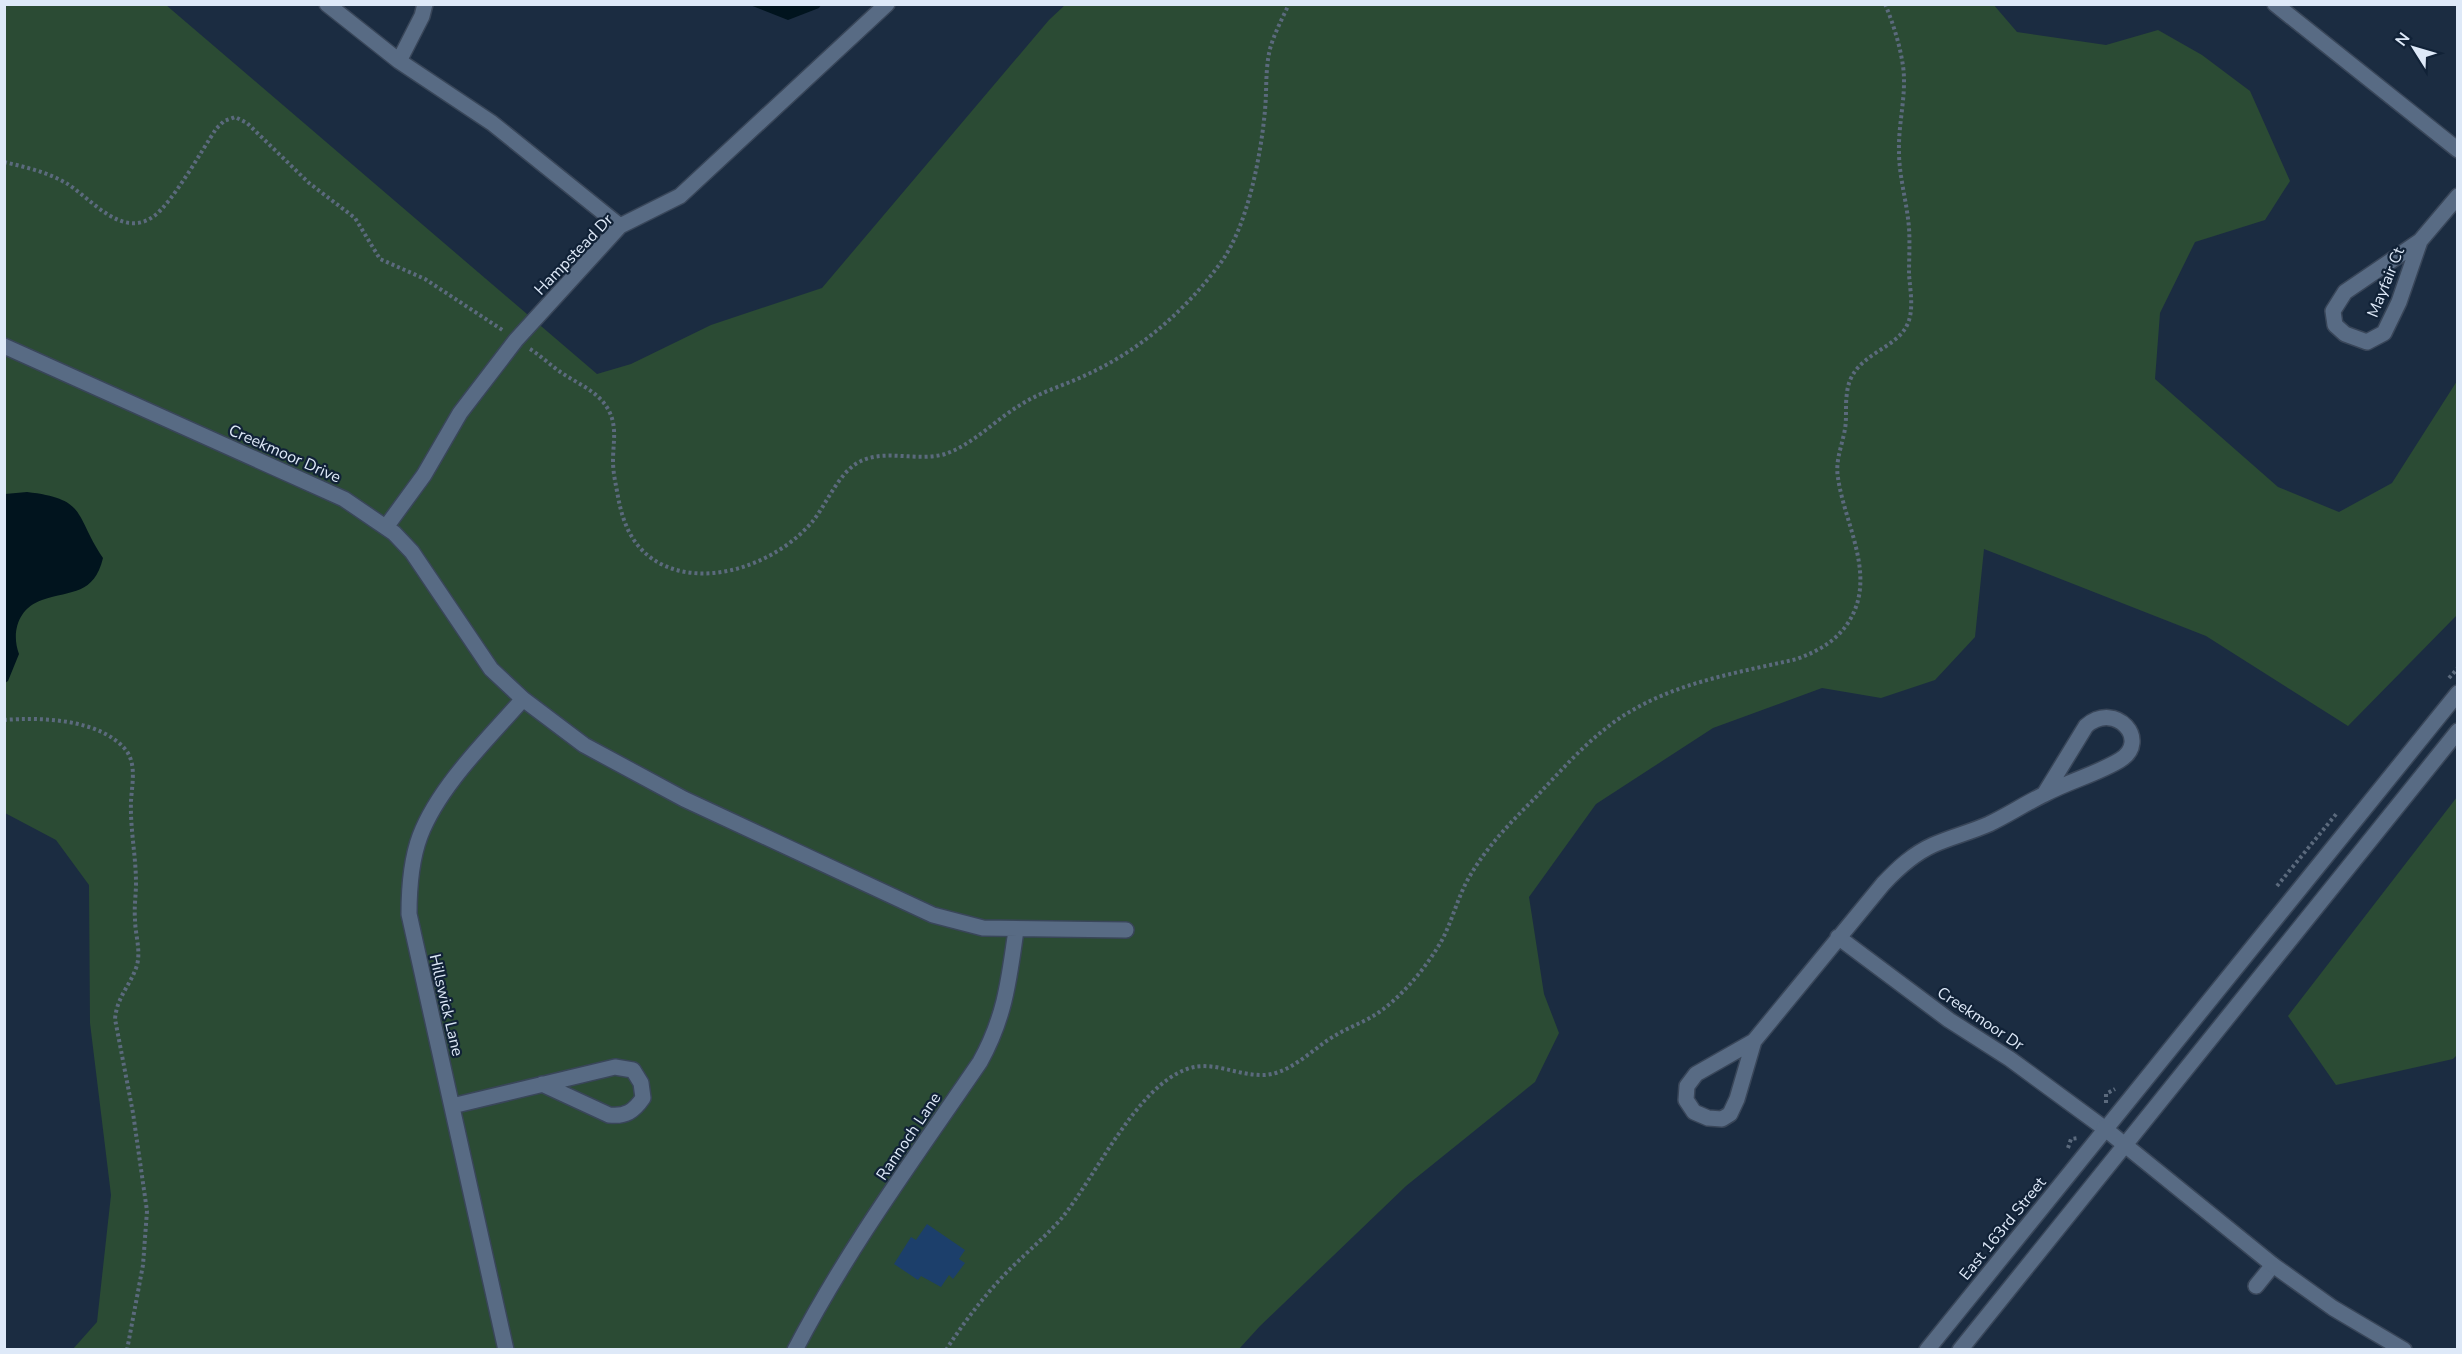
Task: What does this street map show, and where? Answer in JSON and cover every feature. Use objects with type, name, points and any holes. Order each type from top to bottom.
[{"type":"street","points":[[327,4],[399,61],[492,123],[620,226]]},
{"type":"street","points":[[399,61],[422,16],[425,4]]},
{"type":"street","name":"Hampstead Dr","points":[[386,527],[424,475],[460,413],[516,340],[620,226],[680,196],[887,4]]},
{"type":"street","points":[[2275,4],[2457,150]]},
{"type":"street","name":"Mayfair Ct","points":[[2420,241],[2399,302],[2384,333],[2367,342],[2345,334],[2335,325],[2333,311],[2345,292],[2420,241],[2457,196]]},
{"type":"street","name":"Creekmoor Drive","points":[[4,346],[344,499],[386,527],[412,552],[490,669],[523,699],[584,745],[684,799],[933,915],[983,928],[1126,930]]},
{"type":"street","name":"East 163rd Street","points":[[1927,1350],[2457,693]]},
{"type":"street","name":"Hillswick Lane","points":[[506,1350],[409,914],[409,887],[420,837],[436,806],[455,779],[523,699]]},
{"type":"street","points":[[1754,1041],[1737,1099],[1730,1114],[1722,1119],[1708,1118],[1695,1112],[1686,1100],[1687,1086],[1696,1074],[1754,1041],[1838,937],[1905,862],[1933,845],[1988,825],[2045,793],[2114,764],[2126,756],[2132,746],[2131,734],[2124,724],[2115,718],[2103,716],[2086,726],[2045,793]]},
{"type":"street","points":[[1960,1350],[2457,731]]},
{"type":"street","name":"Rannoch Lane","points":[[795,1350],[845,1259],[992,1041],[1005,1000],[1016,930]]},
{"type":"street","name":"Creekmoor Dr","points":[[1838,937],[1949,1020],[2010,1059],[2104,1128],[2273,1265],[2333,1308],[2403,1350]]},
{"type":"street","points":[[453,1106],[542,1084],[615,1067],[633,1070],[641,1083],[643,1098],[634,1110],[620,1116],[609,1115],[542,1084]]},
{"type":"street","points":[[2256,1286],[2273,1265]]},
{"type":"path","points":[[4,162],[49,174],[67,184],[110,216],[127,222],[141,222],[154,216],[166,203],[216,129],[224,121],[235,117],[247,123],[309,183],[355,218],[380,260],[425,279],[598,397],[609,410],[615,426],[612,463],[621,515],[629,534],[645,552],[663,564],[682,571],[723,573],[744,568],[766,558],[811,524],[850,467],[862,460],[877,456],[910,458],[944,454],[963,445],[1022,404],[1086,375],[1133,350],[1188,301],[1223,259],[1245,215],[1266,108],[1266,67],[1271,45],[1289,4]]},
{"type":"path","points":[[946,1350],[982,1299],[1061,1218],[1138,1108],[1166,1082],[1185,1070],[1200,1066],[1213,1066],[1259,1076],[1274,1074],[1290,1067],[1340,1032],[1383,1010],[1429,960],[1442,938],[1467,881],[1496,839],[1574,757],[1604,730],[1629,712],[1673,690],[1805,656],[1831,642],[1843,630],[1854,613],[1861,587],[1856,546],[1838,479],[1838,457],[1847,411],[1847,391],[1852,376],[1860,364],[1907,327],[1911,303],[1909,229],[1899,154],[1905,82],[1898,43],[1885,4]]},
{"type":"path","points":[[4,720],[46,719],[81,725],[104,734],[123,747],[131,757],[131,810],[138,955],[137,965],[117,1004],[115,1019],[133,1113],[147,1211],[143,1265],[127,1350]]},
{"type":"green space","points":[[1993,4],[2017,32],[2106,45],[2158,30],[2202,55],[2250,91],[2290,181],[2265,220],[2195,242],[2160,313],[2155,379],[2278,487],[2339,512],[2392,483],[2457,381],[2457,615],[2348,726],[2206,636],[1984,549],[1975,637],[1935,680],[1881,698],[1822,688],[1713,728],[1596,804],[1529,897],[1544,994],[1559,1033],[1535,1082],[1406,1186],[1239,1349],[73,1349],[97,1322],[111,1195],[90,1023],[89,885],[56,840],[5,813],[4,5],[166,5],[597,374],[631,364],[711,325],[822,288],[1049,20],[1065,5]]},
{"type":"green space","points":[[2457,797],[2457,1055],[2453,1059],[2336,1085],[2288,1016]]},
{"type":"water","points":[[750,5],[821,5],[819,8],[788,20]]},
{"type":"water","points":[[27,492],[61,499],[70,505],[82,520],[103,558],[94,579],[88,585],[42,600],[22,615],[16,630],[19,654],[8,681],[5,683],[5,494]]},
{"type":"building","points":[[927,1224],[965,1250],[959,1259],[965,1263],[953,1279],[949,1275],[941,1287],[921,1276],[918,1280],[894,1264],[911,1237],[916,1240]]}]
